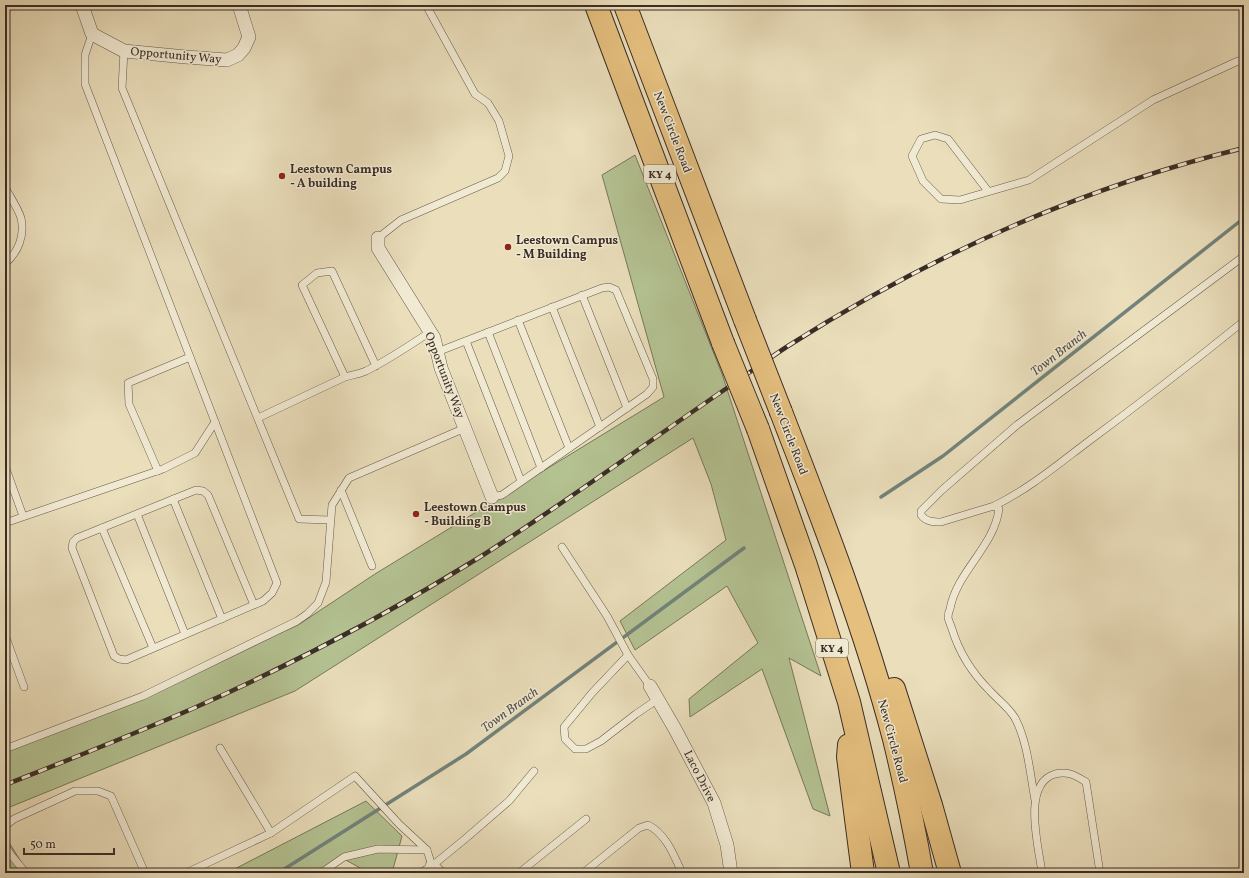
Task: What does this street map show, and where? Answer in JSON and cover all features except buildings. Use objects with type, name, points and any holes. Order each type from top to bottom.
[{"type":"highway","name":"KY 4","points":[[596,5],[723,343],[758,429],[806,565],[849,702],[889,873]]},
{"type":"highway","name":"New Circle Road","points":[[626,5],[838,561],[868,651],[894,739],[911,811],[922,873]]},
{"type":"highway","points":[[868,651],[893,686],[899,702],[931,805],[950,873]]},
{"type":"highway","points":[[849,702],[848,757],[863,873]]},
{"type":"street","points":[[82,5],[92,34]]},
{"type":"street","name":"Opportunity Way","points":[[92,34],[124,51],[227,60],[238,55],[244,48],[249,37],[239,5]]},
{"type":"street","name":"Opportunity Way","points":[[378,238],[378,248],[434,338],[441,368],[492,497]]},
{"type":"street","name":"Laco Drive","points":[[650,686],[675,729],[714,803],[727,845],[731,873]]},
{"type":"lane","points":[[378,238],[400,220],[498,178],[505,171],[510,156],[499,121],[488,103],[475,94],[426,5]]},
{"type":"lane","points":[[92,34],[85,55],[85,84],[276,583],[272,593],[264,601],[126,660],[119,659],[114,656],[72,548],[73,542],[78,538],[196,490],[203,491],[208,495],[254,605]]},
{"type":"lane","points":[[124,51],[122,88],[300,519],[330,520]]},
{"type":"lane","points":[[988,191],[948,139],[935,135],[921,139],[912,156],[923,181],[941,200],[960,200],[1029,180],[1153,100],[1238,61],[1244,60]]},
{"type":"lane","points":[[5,187],[21,218],[22,234],[13,256],[5,264]]},
{"type":"lane","points":[[1244,256],[1017,425],[928,503],[921,511],[921,515],[923,518],[932,522],[941,522],[994,506],[1008,499],[1074,453],[1244,321]]},
{"type":"lane","points":[[345,377],[302,285],[317,273],[332,271],[376,366]]},
{"type":"lane","points":[[437,352],[582,295],[609,287],[616,290],[653,379],[653,387],[647,394],[502,494],[492,497]]},
{"type":"lane","points":[[582,295],[627,408]]},
{"type":"lane","points":[[552,307],[600,427]]},
{"type":"lane","points":[[518,320],[569,448]]},
{"type":"lane","points":[[258,418],[345,377],[365,372],[430,332]]},
{"type":"lane","points":[[488,332],[541,468]]},
{"type":"lane","points":[[466,341],[521,481]]},
{"type":"lane","points":[[158,471],[129,404],[128,383],[190,357]]},
{"type":"lane","points":[[5,523],[158,471],[195,453],[215,422]]},
{"type":"lane","points":[[5,749],[143,696],[297,621],[318,603],[326,582],[332,505],[349,478],[464,428]]},
{"type":"lane","points":[[5,466],[23,516]]},
{"type":"lane","points":[[341,490],[372,566]]},
{"type":"lane","points":[[173,499],[222,619]]},
{"type":"lane","points":[[994,506],[999,509],[998,519],[992,534],[958,585],[952,599],[948,617],[956,642],[969,665],[988,690],[1017,721],[1025,745],[1035,800]]},
{"type":"lane","points":[[137,514],[185,634]]},
{"type":"lane","points":[[102,528],[153,648]]},
{"type":"lane","points":[[562,547],[607,616],[624,645],[628,655],[650,686]]},
{"type":"lane","points":[[5,635],[24,687]]},
{"type":"lane","points":[[628,655],[570,719],[564,727],[565,738],[575,749],[586,749],[601,741],[658,699]]},
{"type":"lane","points":[[220,748],[270,833]]},
{"type":"lane","points":[[420,873],[435,869],[509,801],[534,771]]},
{"type":"lane","points":[[1042,873],[1034,814],[1035,800],[1039,787],[1048,776],[1061,772],[1076,775],[1086,782],[1100,873]]},
{"type":"lane","points":[[186,873],[270,833],[355,776],[399,824],[427,850],[435,869]]},
{"type":"lane","points":[[5,826],[14,819],[75,791],[98,791],[111,796],[146,873]]},
{"type":"lane","points":[[519,873],[586,819]]},
{"type":"lane","points":[[583,873],[639,828],[648,824],[667,841],[682,873]]},
{"type":"lane","points":[[5,846],[11,856],[26,873]]},
{"type":"lane","points":[[321,873],[344,857],[378,849],[427,850]]},
{"type":"green space","points":[[635,155],[722,374],[821,676],[789,658],[830,816],[813,809],[762,669],[690,717],[689,699],[758,643],[727,586],[635,650],[620,621],[726,540],[711,484],[693,438],[295,691],[5,809],[5,747],[143,696],[298,625],[375,574],[664,397],[602,175]]},
{"type":"green space","points":[[366,801],[402,836],[392,873],[369,873],[344,859],[321,873],[227,873]]},
{"type":"green space","points":[[5,836],[28,873],[5,873]]},
{"type":"waterway","name":"Town Branch","points":[[881,497],[943,456],[1244,218]]},
{"type":"waterway","name":"Town Branch","points":[[278,873],[466,754],[744,548]]},
{"type":"railway","points":[[5,785],[194,708],[268,674],[375,618],[480,557],[543,516],[788,346],[896,283],[1008,228],[1065,204],[1184,164],[1244,148]]},
{"type":"place","name":"Leestown Campus - A building","points":[[282,176]]},
{"type":"place","name":"Leestown Campus - M Building","points":[[508,247]]},
{"type":"place","name":"Leestown Campus - Building B","points":[[416,514]]}]
